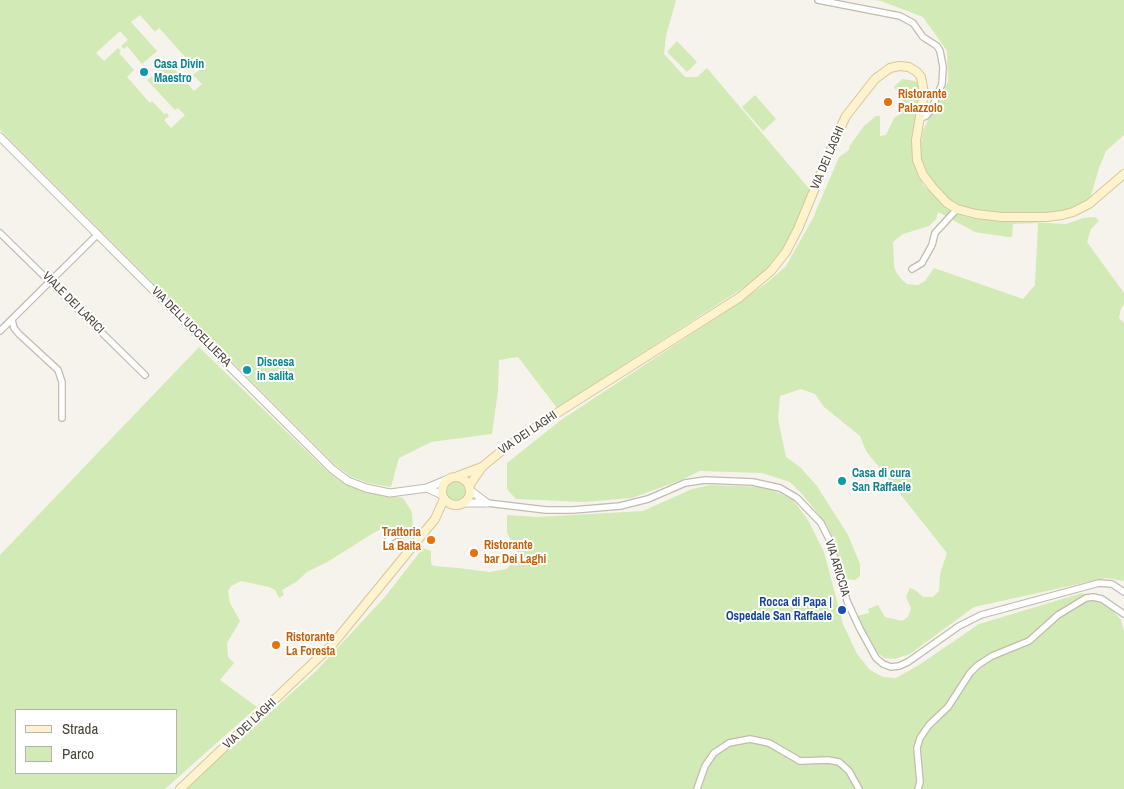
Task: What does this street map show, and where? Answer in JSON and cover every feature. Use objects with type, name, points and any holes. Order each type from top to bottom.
[{"type":"main road","name":"VIA DEI LAGHI","points":[[470,488],[482,467],[499,452],[533,428],[735,300],[768,274],[782,257],[798,229],[843,122],[853,105],[878,76],[890,68],[900,66],[909,68],[917,72],[922,80],[924,88],[916,145],[919,166],[924,177],[939,196],[957,209],[976,214],[1007,218],[1062,215],[1089,204],[1124,174]]},
{"type":"main road","name":"VIA DEI LAGHI","points":[[455,476],[482,467]]},
{"type":"main road","points":[[455,476],[462,478],[470,488],[469,496],[460,504],[450,504],[443,497],[442,487],[446,480],[455,476]]},
{"type":"main road","name":"VIA DEI LAGHI","points":[[435,520],[443,497]]},
{"type":"main road","name":"VIA DEI LAGHI","points":[[180,789],[317,660],[356,617],[435,520],[460,504]]},
{"type":"street","points":[[818,0],[900,16],[912,23],[925,38],[937,46],[943,66],[942,84],[931,110],[926,116],[919,119]]},
{"type":"street","name":"VIA DELL'UCCELLIERA","points":[[0,137],[332,469],[348,481],[366,488],[390,493],[427,488],[446,480]]},
{"type":"street","points":[[912,269],[922,263],[932,245],[935,233],[957,209]]},
{"type":"street","name":"VIALE DEI LARICI","points":[[0,233],[145,375]]},
{"type":"street","points":[[0,331],[98,234]]},
{"type":"street","points":[[12,320],[17,332],[58,370],[62,382],[62,418]]},
{"type":"street","name":"VIA ARICCIA","points":[[460,504],[487,503],[546,510],[620,506],[648,499],[685,483],[705,480],[758,483],[780,488],[797,498],[821,523],[830,543],[848,602],[860,629],[876,658],[883,664],[891,667],[906,664],[959,626],[981,615],[1099,583],[1112,584],[1124,592]]},
{"type":"street","points":[[427,488],[443,497]]},
{"type":"street","points":[[470,488],[487,503]]},
{"type":"street","points":[[388,540],[395,536],[425,532]]},
{"type":"street","points":[[918,789],[920,782],[917,748],[920,738],[929,725],[948,707],[968,676],[978,665],[992,656],[1029,641],[1056,616],[1086,598],[1102,599],[1124,614]]},
{"type":"street","points":[[697,789],[705,766],[714,753],[729,743],[747,739],[769,743],[800,762],[828,760],[839,762],[850,772],[858,789]]},
{"type":"green space","points":[[0,0],[676,0],[666,36],[664,54],[685,77],[697,77],[707,68],[811,191],[794,231],[781,255],[767,270],[749,284],[557,408],[518,357],[499,360],[498,391],[492,434],[431,442],[399,458],[391,487],[368,483],[350,476],[335,465],[0,130]],"holes":[[[140,15],[155,32],[159,28],[187,59],[183,63],[186,67],[193,61],[200,69],[193,75],[202,84],[194,91],[169,63],[147,80],[175,110],[178,108],[185,115],[171,128],[164,120],[169,116],[167,113],[164,114],[152,101],[150,103],[127,77],[134,70],[119,53],[121,51],[118,48],[104,61],[96,53],[120,31],[128,40],[121,46],[124,49],[127,46],[142,64],[157,51],[131,22]]]},
{"type":"green space","points":[[874,0],[1124,0],[1124,135],[1106,151],[1090,199],[1071,210],[1052,214],[1004,213],[977,210],[951,201],[931,181],[919,155],[923,130],[948,82],[947,51],[923,17]]},
{"type":"green space","points":[[677,41],[697,62],[687,72],[667,52]]},
{"type":"green space","points":[[902,79],[915,81],[919,84],[921,94],[912,143],[915,166],[923,185],[950,211],[970,218],[1066,224],[1083,218],[1095,217],[1099,221],[1091,229],[1087,242],[1124,293],[1124,304],[1119,318],[1124,323],[1124,581],[1106,578],[974,607],[910,654],[895,659],[884,658],[878,653],[857,616],[869,613],[868,609],[878,605],[885,617],[902,621],[908,617],[911,608],[906,597],[910,588],[923,597],[933,597],[939,591],[940,574],[947,553],[866,451],[860,436],[824,407],[815,394],[801,389],[780,396],[778,419],[786,457],[800,467],[817,486],[848,535],[860,564],[860,576],[855,580],[847,579],[843,576],[835,543],[827,525],[802,494],[790,482],[762,473],[700,471],[632,498],[584,502],[516,499],[507,489],[507,463],[561,420],[734,306],[768,282],[786,266],[813,218],[839,157],[849,150],[850,145],[864,126],[876,116],[880,116],[880,136],[886,135],[894,118],[902,113],[903,102],[894,87]],"holes":[[[938,212],[975,232],[1012,237],[1013,224],[1038,223],[1035,285],[1023,299],[934,268],[925,281],[918,285],[907,284],[896,272],[893,242],[903,234],[929,226],[936,219]]]},
{"type":"green space","points":[[755,95],[776,119],[763,131],[742,107]]},
{"type":"green space","points":[[199,347],[328,472],[345,484],[365,492],[403,498],[412,512],[413,529],[393,532],[385,528],[375,532],[329,561],[307,572],[296,582],[282,590],[284,595],[279,598],[275,590],[269,587],[241,581],[231,586],[228,591],[230,603],[240,621],[227,643],[228,657],[234,663],[220,680],[257,707],[165,789],[0,789],[0,555]]},
{"type":"green space","points":[[451,480],[459,480],[466,487],[466,495],[459,502],[451,502],[444,495],[444,487]]},
{"type":"green space","points":[[710,485],[766,487],[793,500],[808,520],[824,552],[843,624],[857,654],[870,670],[883,677],[896,678],[919,665],[979,624],[1082,593],[1110,607],[1121,620],[1124,632],[1124,789],[185,789],[316,671],[384,598],[423,548],[431,551],[431,564],[434,566],[489,572],[507,569],[518,553],[507,533],[507,515],[538,517],[643,511],[692,489]]},
{"type":"place","name":"Casa Divin Maestro","points":[[144,72]]},
{"type":"place","name":"Ristorante Palazzolo","points":[[888,102]]},
{"type":"place","name":"Discesa in salita","points":[[247,370]]},
{"type":"place","name":"Casa di cura San Raffaele","points":[[842,481]]},
{"type":"place","name":"Trattoria La Baita","points":[[431,540]]},
{"type":"place","name":"Ristorante bar Dei Laghi","points":[[474,553]]},
{"type":"place","name":"Rocca di Papa | Ospedale San Raffaele","points":[[842,610]]},
{"type":"place","name":"Ristorante La Foresta","points":[[276,645]]}]
